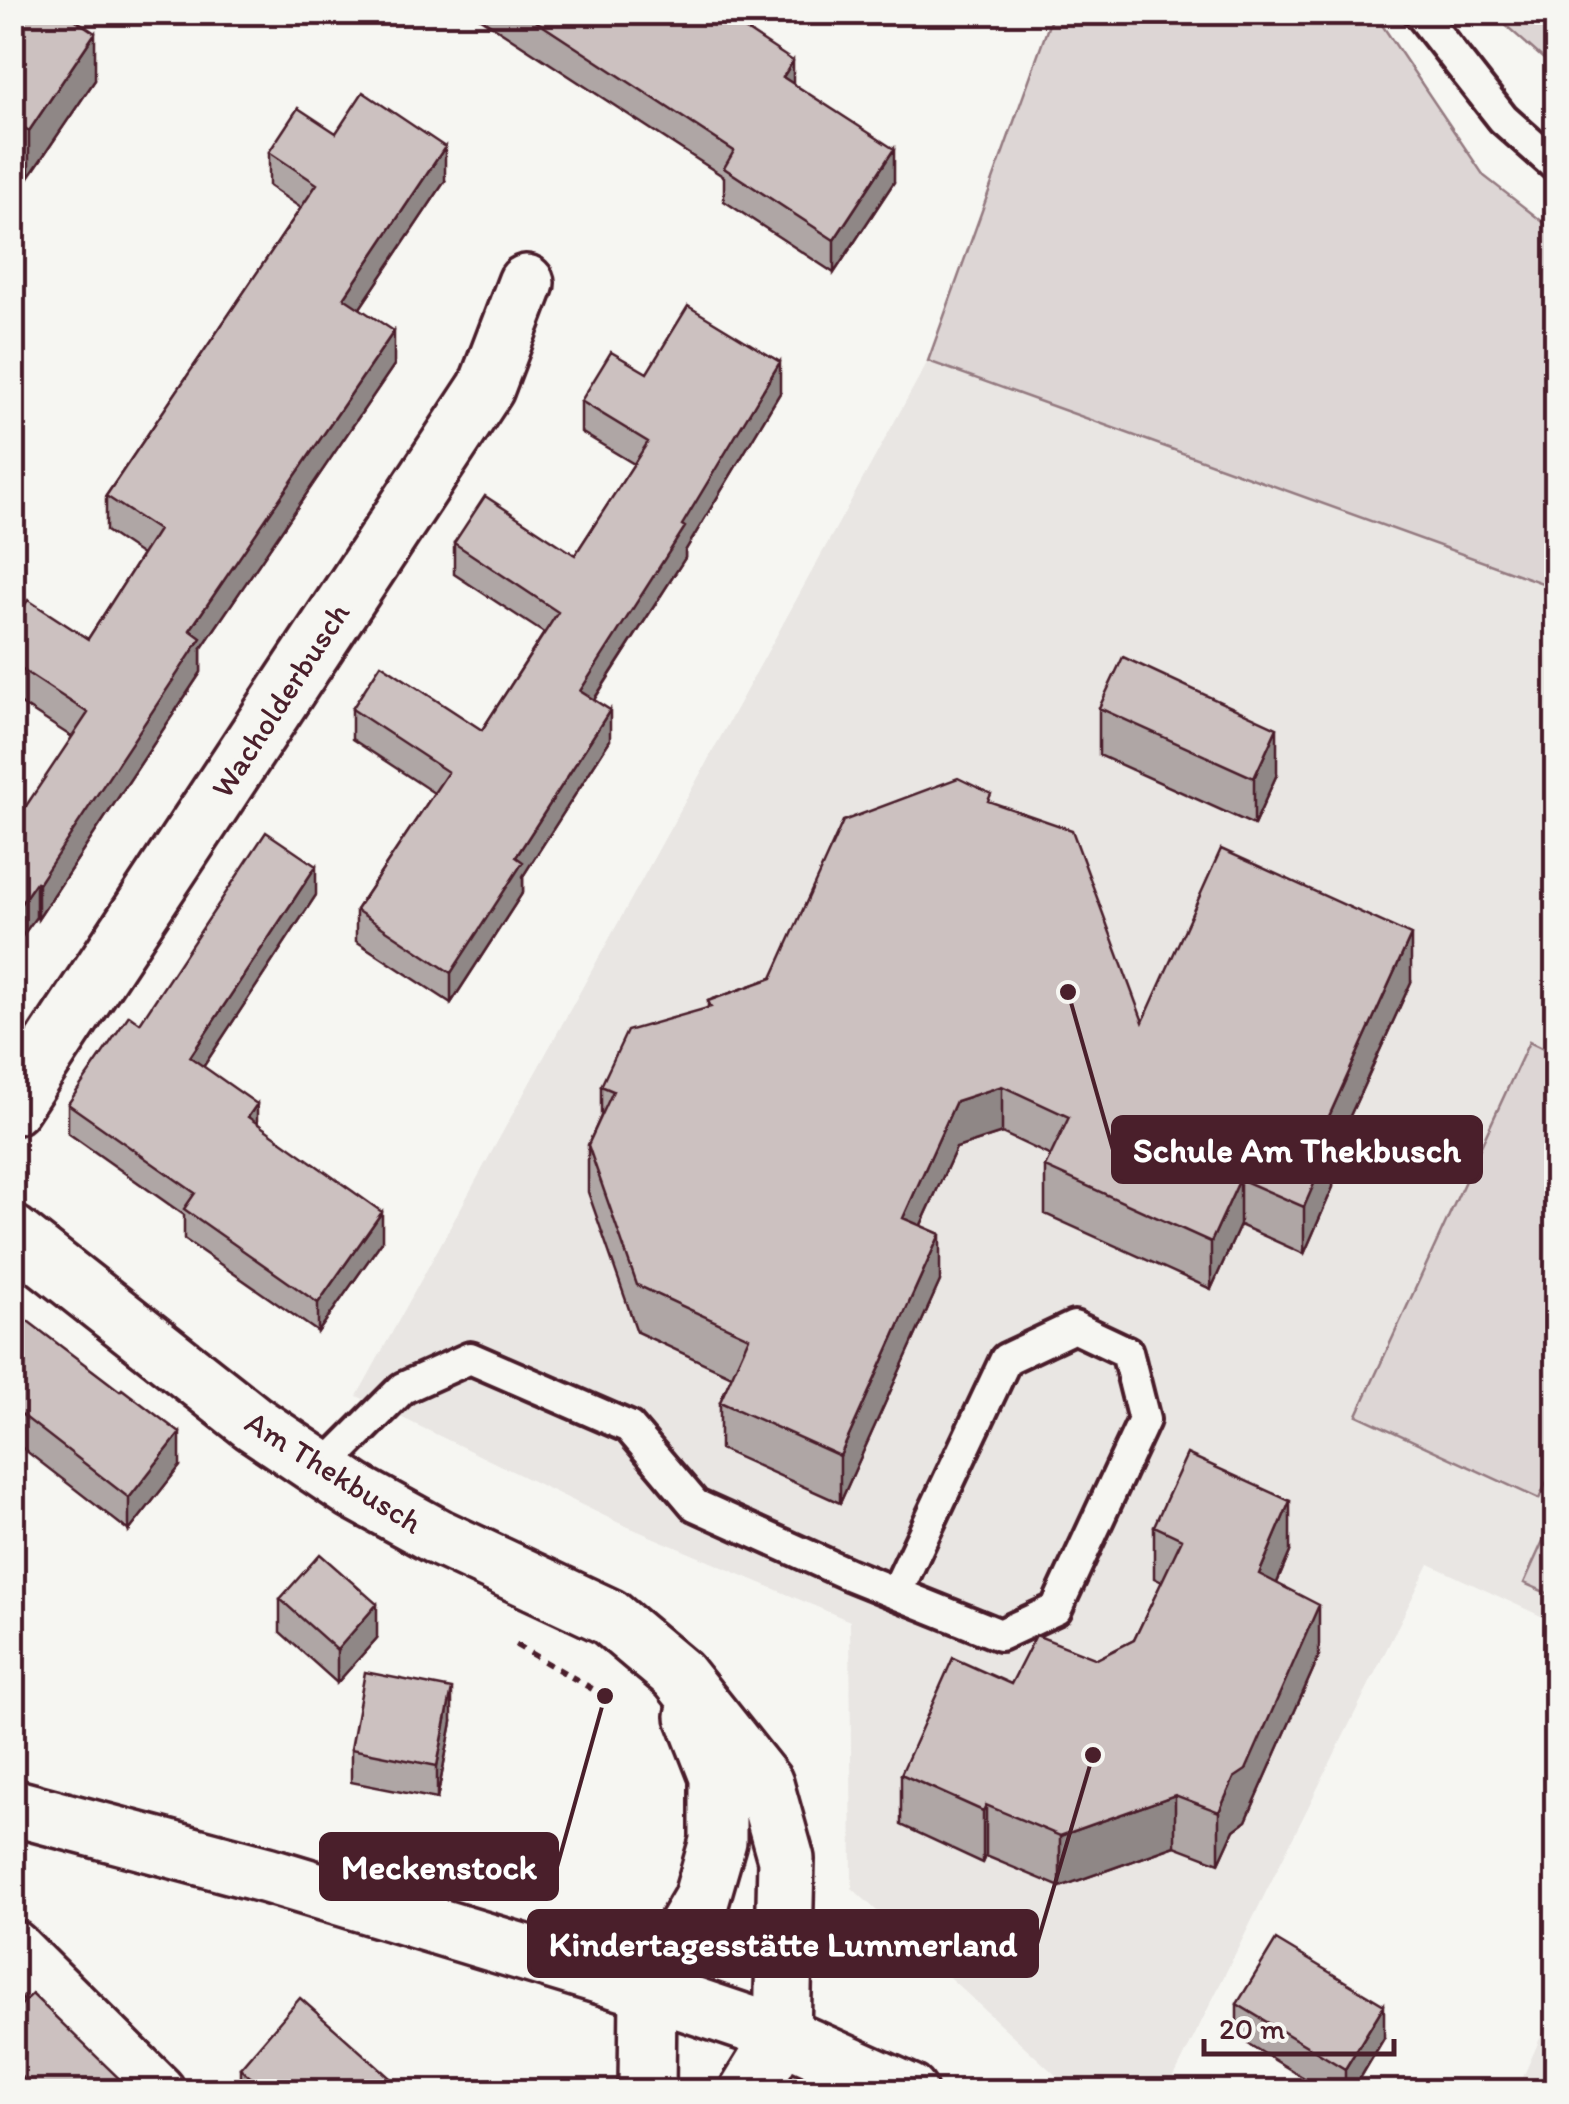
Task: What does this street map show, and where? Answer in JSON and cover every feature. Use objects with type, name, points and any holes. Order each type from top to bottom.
[{"type":"street","name":"Wacholderbusch","points":[[12,1107],[486,388],[526,283]]},
{"type":"street","name":"Am Thekbusch","points":[[12,1233],[253,1423],[354,1491],[438,1537],[609,1618],[678,1675],[765,1784],[786,1860],[782,2035]]},
{"type":"street","name":"Am Thekbusch","points":[[648,1990],[701,1900],[718,1841],[718,1777],[678,1675]]},
{"type":"street","points":[[12,1807],[267,1875],[648,1990],[782,2035],[909,2092]]},
{"type":"street","points":[[12,1948],[157,2092]]},
{"type":"street","points":[[647,2092],[648,1990]]},
{"type":"street","points":[[747,2092],[782,2035]]},
{"type":"lane","points":[[1420,12],[1503,119],[1556,166]]},
{"type":"lane","points":[[322,1469],[404,1388],[470,1358],[629,1427],[696,1506],[896,1593],[1000,1635],[1056,1609],[1144,1420],[1126,1352],[1074,1327],[1006,1359],[896,1593]]},
{"type":"path","points":[[507,1640],[605,1696]]},
{"type":"shaded area","points":[[1053,13],[1374,13],[1484,176],[1556,232],[1556,588],[928,361]]},
{"type":"shaded area","points":[[1492,13],[1556,13],[1556,70]]},
{"type":"shaded area","points":[[928,361],[1556,588],[1556,1623],[1429,1564],[1167,2091],[1073,2091],[852,1888],[850,1621],[619,1523],[357,1396]]},
{"type":"shaded area","points":[[1529,1042],[1556,1055],[1556,1461],[1539,1499],[1357,1415]]},
{"type":"shaded area","points":[[1556,1512],[1556,1597],[1524,1583]]},
{"type":"shaded area","points":[[1556,2002],[1556,2091],[1517,2091]]},
{"type":"building","points":[[12,12],[64,12],[95,33],[29,131],[12,119]]},
{"type":"building","points":[[522,12],[719,12],[793,61],[783,77],[894,149],[834,240],[724,168],[734,151]]},
{"type":"building","points":[[363,92],[445,147],[344,298],[394,331],[190,630],[201,638],[38,884],[12,916],[12,827],[88,713],[12,663],[12,624],[28,600],[88,639],[158,530],[106,496],[317,184],[269,152],[298,108],[336,133]]},
{"type":"building","points":[[688,306],[780,362],[682,525],[685,527],[580,691],[610,710],[516,857],[523,862],[451,973],[356,910],[448,772],[352,709],[381,664],[482,730],[558,612],[454,543],[485,496],[575,555],[648,442],[581,401],[611,352],[647,373]]},
{"type":"building","points":[[1123,657],[1277,728],[1254,778],[1099,708]]},
{"type":"building","points":[[958,778],[991,794],[988,801],[1072,830],[1143,1022],[1221,849],[1411,935],[1321,1134],[1333,1140],[1304,1207],[1240,1179],[1211,1242],[1045,1167],[1069,1117],[1002,1086],[956,1101],[903,1218],[940,1234],[840,1456],[720,1402],[749,1337],[637,1285],[588,1145],[613,1091],[601,1086],[627,1031],[711,1007],[708,1001],[772,978],[843,821]]},
{"type":"building","points":[[266,832],[316,866],[190,1057],[257,1104],[248,1117],[382,1212],[318,1303],[184,1209],[195,1193],[68,1104],[129,1015],[140,1023]]},
{"type":"building","points":[[12,1309],[180,1433],[129,1498],[12,1407]]},
{"type":"building","points":[[1187,1454],[1290,1501],[1259,1574],[1319,1605],[1246,1770],[1234,1778],[1219,1812],[1175,1795],[1060,1836],[986,1805],[983,1811],[901,1774],[953,1658],[1011,1684],[1036,1635],[1097,1659],[1134,1640],[1182,1539],[1154,1526]]},
{"type":"building","points":[[320,1554],[377,1604],[337,1650],[280,1599]]},
{"type":"building","points":[[365,1672],[452,1689],[437,1766],[351,1749]]},
{"type":"building","points":[[1276,1940],[1384,2005],[1345,2069],[1237,2004]]},
{"type":"building","points":[[32,1994],[133,2092],[37,2092],[12,2068],[12,2014]]},
{"type":"building","points":[[300,1998],[406,2092],[267,2092],[240,2068]]},
{"type":"building","points":[[1329,2080],[1344,2092],[1320,2092]]},
{"type":"place","name":"Schule Am Thekbusch","points":[[1068,992]]},
{"type":"place","name":"Meckenstock","points":[[605,1696]]},
{"type":"place","name":"Kindertagesstätte Lummerland","points":[[1093,1755]]}]
